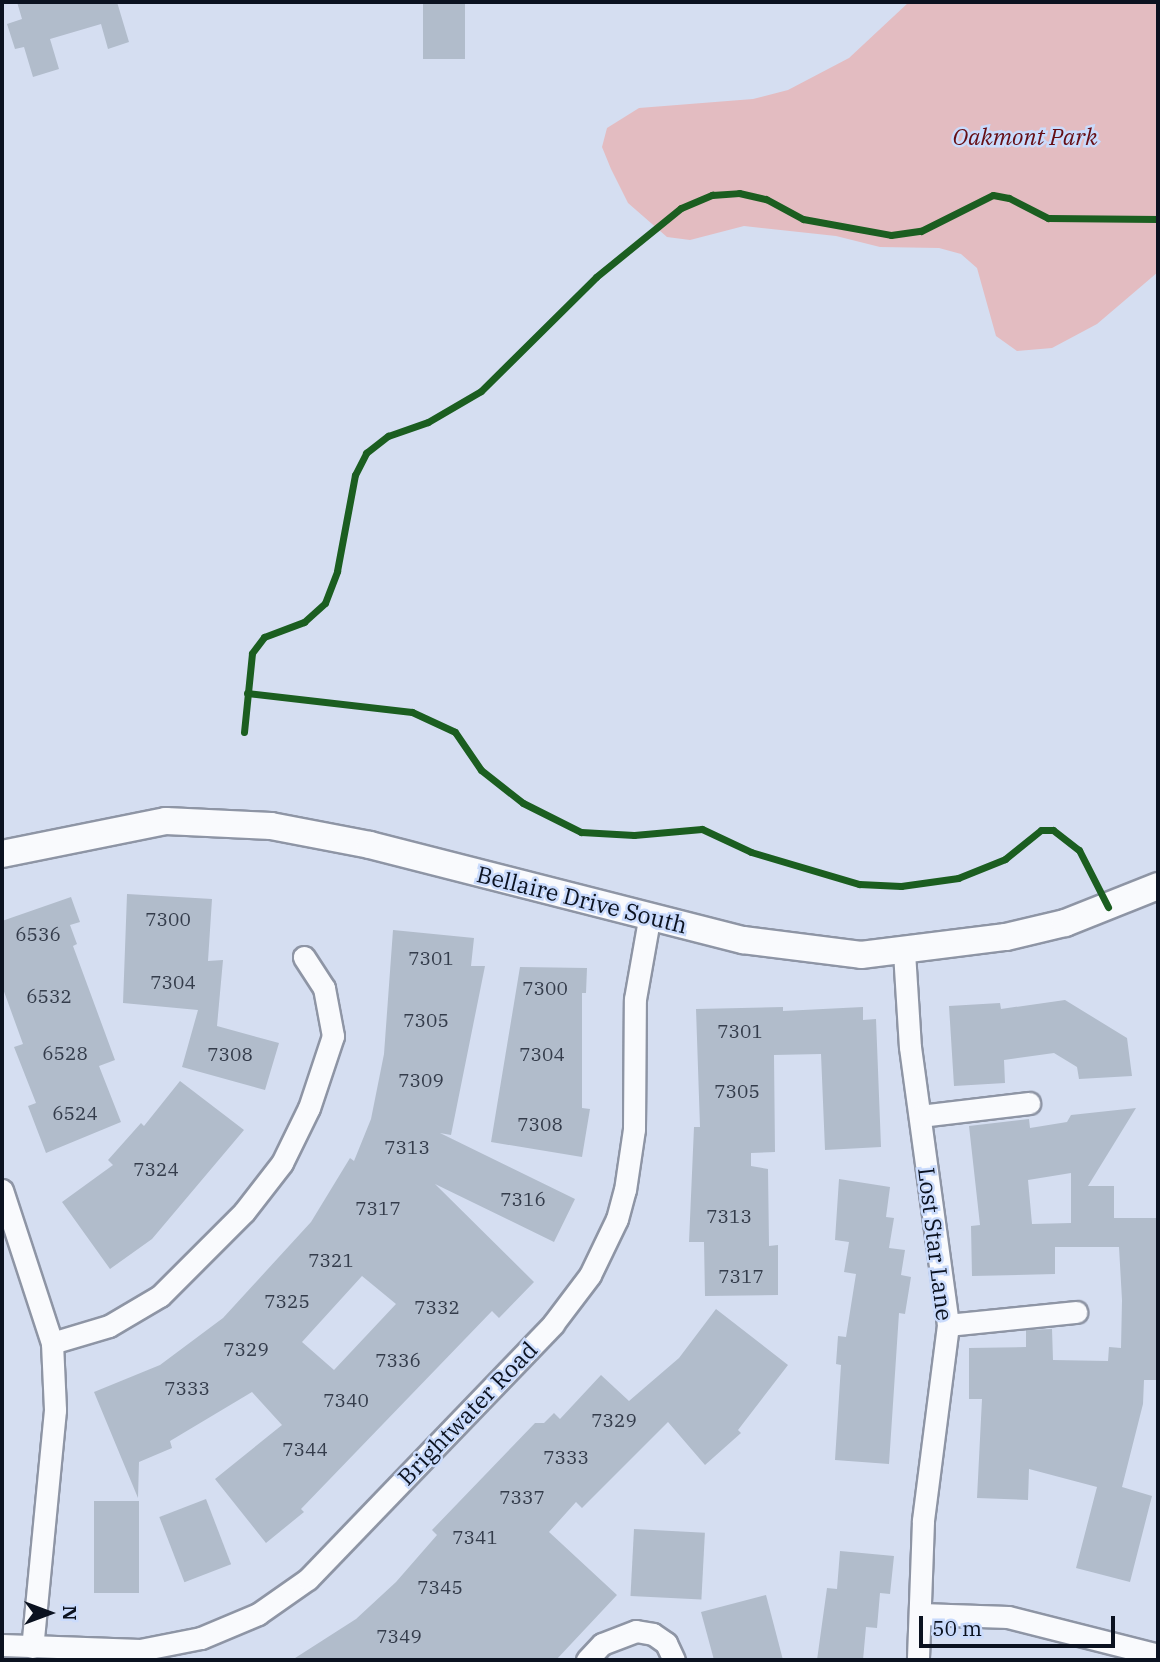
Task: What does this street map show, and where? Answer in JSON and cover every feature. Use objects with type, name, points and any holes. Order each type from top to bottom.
[{"type":"street","name":"Bellaire Drive South","points":[[2,854],[157,822],[230,822],[318,833],[650,914],[743,940],[822,953],[904,953],[1006,937],[1065,923],[1158,886]]},
{"type":"street","name":"Brightwater Road","points":[[2,1646],[109,1651],[171,1646],[230,1628],[275,1603],[308,1579],[553,1324],[590,1275],[617,1219],[625,1190],[634,1129],[635,999],[650,914]]},
{"type":"street","name":"Lost Star Lane","points":[[904,953],[920,1116],[948,1325],[923,1521],[922,1614],[918,1660]]},
{"type":"street","points":[[52,1343],[109,1326],[160,1296],[244,1212],[282,1163],[309,1108],[333,1035],[324,988],[304,957]]},
{"type":"street","points":[[920,1116],[1029,1104]]},
{"type":"street","points":[[2,1190],[52,1343],[55,1410],[32,1647]]},
{"type":"street","points":[[948,1325],[1076,1312]]},
{"type":"street","points":[[922,1614],[1008,1617],[1158,1654]]},
{"type":"street","points":[[587,1660],[602,1644],[636,1631],[653,1634],[666,1643],[674,1660]]},
{"type":"green space","name":"Oakmont Park","points":[[909,2],[1158,2],[1158,272],[1097,324],[1052,348],[1017,351],[996,336],[977,268],[961,254],[939,248],[880,247],[836,236],[744,226],[690,240],[667,237],[628,203],[611,169],[602,147],[607,128],[639,108],[753,99],[788,90],[849,58]]},
{"type":"building","points":[[17,2],[117,2],[129,42],[108,49],[101,24],[50,39],[59,69],[33,77],[24,47],[15,49],[7,24],[22,19]]},
{"type":"building","points":[[423,2],[465,2],[465,59],[423,59]]},
{"type":"building","points":[[127,894],[212,899],[208,961],[223,960],[217,1026],[279,1043],[265,1090],[182,1067],[198,1010],[123,1003]]},
{"type":"building","points":[[71,897],[80,922],[70,925],[77,944],[73,946],[115,1060],[99,1066],[121,1122],[46,1153],[28,1106],[36,1103],[14,1047],[23,1044],[2,986],[2,921]]},
{"type":"building","points":[[393,930],[474,938],[471,966],[485,966],[451,1135],[440,1133],[575,1199],[554,1242],[435,1184],[534,1282],[499,1318],[492,1311],[301,1509],[304,1512],[266,1543],[215,1479],[282,1425],[252,1392],[170,1441],[172,1448],[139,1462],[138,1498],[94,1392],[160,1365],[223,1318],[311,1222],[350,1158],[354,1161],[371,1119],[384,1054]],"holes":[[[362,1276],[396,1304],[334,1370],[302,1342]]]},
{"type":"building","points":[[520,967],[587,968],[586,993],[582,993],[582,1108],[590,1109],[582,1157],[491,1142]]},
{"type":"building","points":[[1065,1000],[1127,1038],[1132,1076],[1079,1079],[1077,1067],[1054,1053],[1004,1060],[1005,1083],[954,1086],[949,1006],[1000,1003],[1001,1009]]},
{"type":"building","points":[[783,1007],[783,1011],[863,1007],[863,1020],[876,1019],[881,1147],[825,1150],[821,1054],[774,1055],[775,1152],[751,1153],[751,1166],[768,1169],[769,1246],[778,1245],[778,1295],[705,1296],[704,1242],[689,1242],[694,1127],[700,1127],[696,1009]]},
{"type":"building","points":[[180,1081],[244,1130],[152,1239],[110,1269],[62,1202],[113,1165],[108,1160],[141,1123],[144,1126]]},
{"type":"building","points":[[1136,1108],[1088,1186],[1114,1186],[1114,1218],[1158,1218],[1158,1380],[1144,1380],[1143,1404],[1122,1487],[1152,1496],[1130,1582],[1076,1568],[1097,1487],[1029,1469],[1028,1500],[977,1498],[982,1399],[969,1399],[969,1348],[1026,1347],[1026,1330],[1052,1329],[1053,1360],[1108,1361],[1109,1347],[1121,1348],[1119,1247],[1055,1247],[1055,1274],[972,1276],[971,1226],[980,1225],[969,1126],[1029,1119],[1030,1128],[1067,1122],[1071,1115]],"holes":[[[1071,1173],[1071,1223],[1032,1224],[1028,1180]]]},
{"type":"building","points":[[839,1179],[890,1187],[886,1217],[894,1218],[889,1248],[905,1250],[901,1275],[911,1277],[905,1314],[899,1313],[889,1464],[835,1460],[841,1365],[836,1364],[838,1336],[846,1337],[856,1274],[844,1272],[849,1242],[835,1240]]},
{"type":"building","points":[[716,1309],[788,1365],[738,1430],[741,1433],[705,1465],[668,1422],[582,1508],[576,1502],[549,1532],[617,1595],[556,1660],[292,1660],[356,1619],[396,1582],[437,1535],[432,1530],[535,1423],[544,1423],[554,1413],[560,1419],[601,1375],[629,1401],[679,1358]]},
{"type":"building","points":[[206,1499],[231,1564],[184,1582],[159,1517]]},
{"type":"building","points":[[94,1501],[139,1501],[139,1593],[94,1593]]},
{"type":"building","points":[[634,1529],[705,1533],[701,1600],[630,1596]]},
{"type":"building","points":[[840,1551],[894,1556],[890,1594],[880,1593],[877,1628],[866,1627],[863,1660],[817,1660],[827,1588],[837,1589]]},
{"type":"building","points":[[766,1595],[783,1660],[714,1660],[701,1612]]},
{"type":"cycle path","points":[[244,732],[252,653],[264,637],[304,622],[325,603],[337,571],[355,475],[366,453],[388,436],[428,422],[481,391],[596,277],[681,208],[712,195],[739,193],[766,199],[803,219],[891,235],[921,231],[993,195],[1009,198],[1048,218],[1158,219]]},
{"type":"cycle path","points":[[247,693],[412,712],[455,732],[481,770],[523,803],[581,832],[634,835],[702,829],[751,852],[859,884],[901,886],[958,878],[1005,859],[1041,830],[1053,830],[1079,850],[1108,907]]}]
